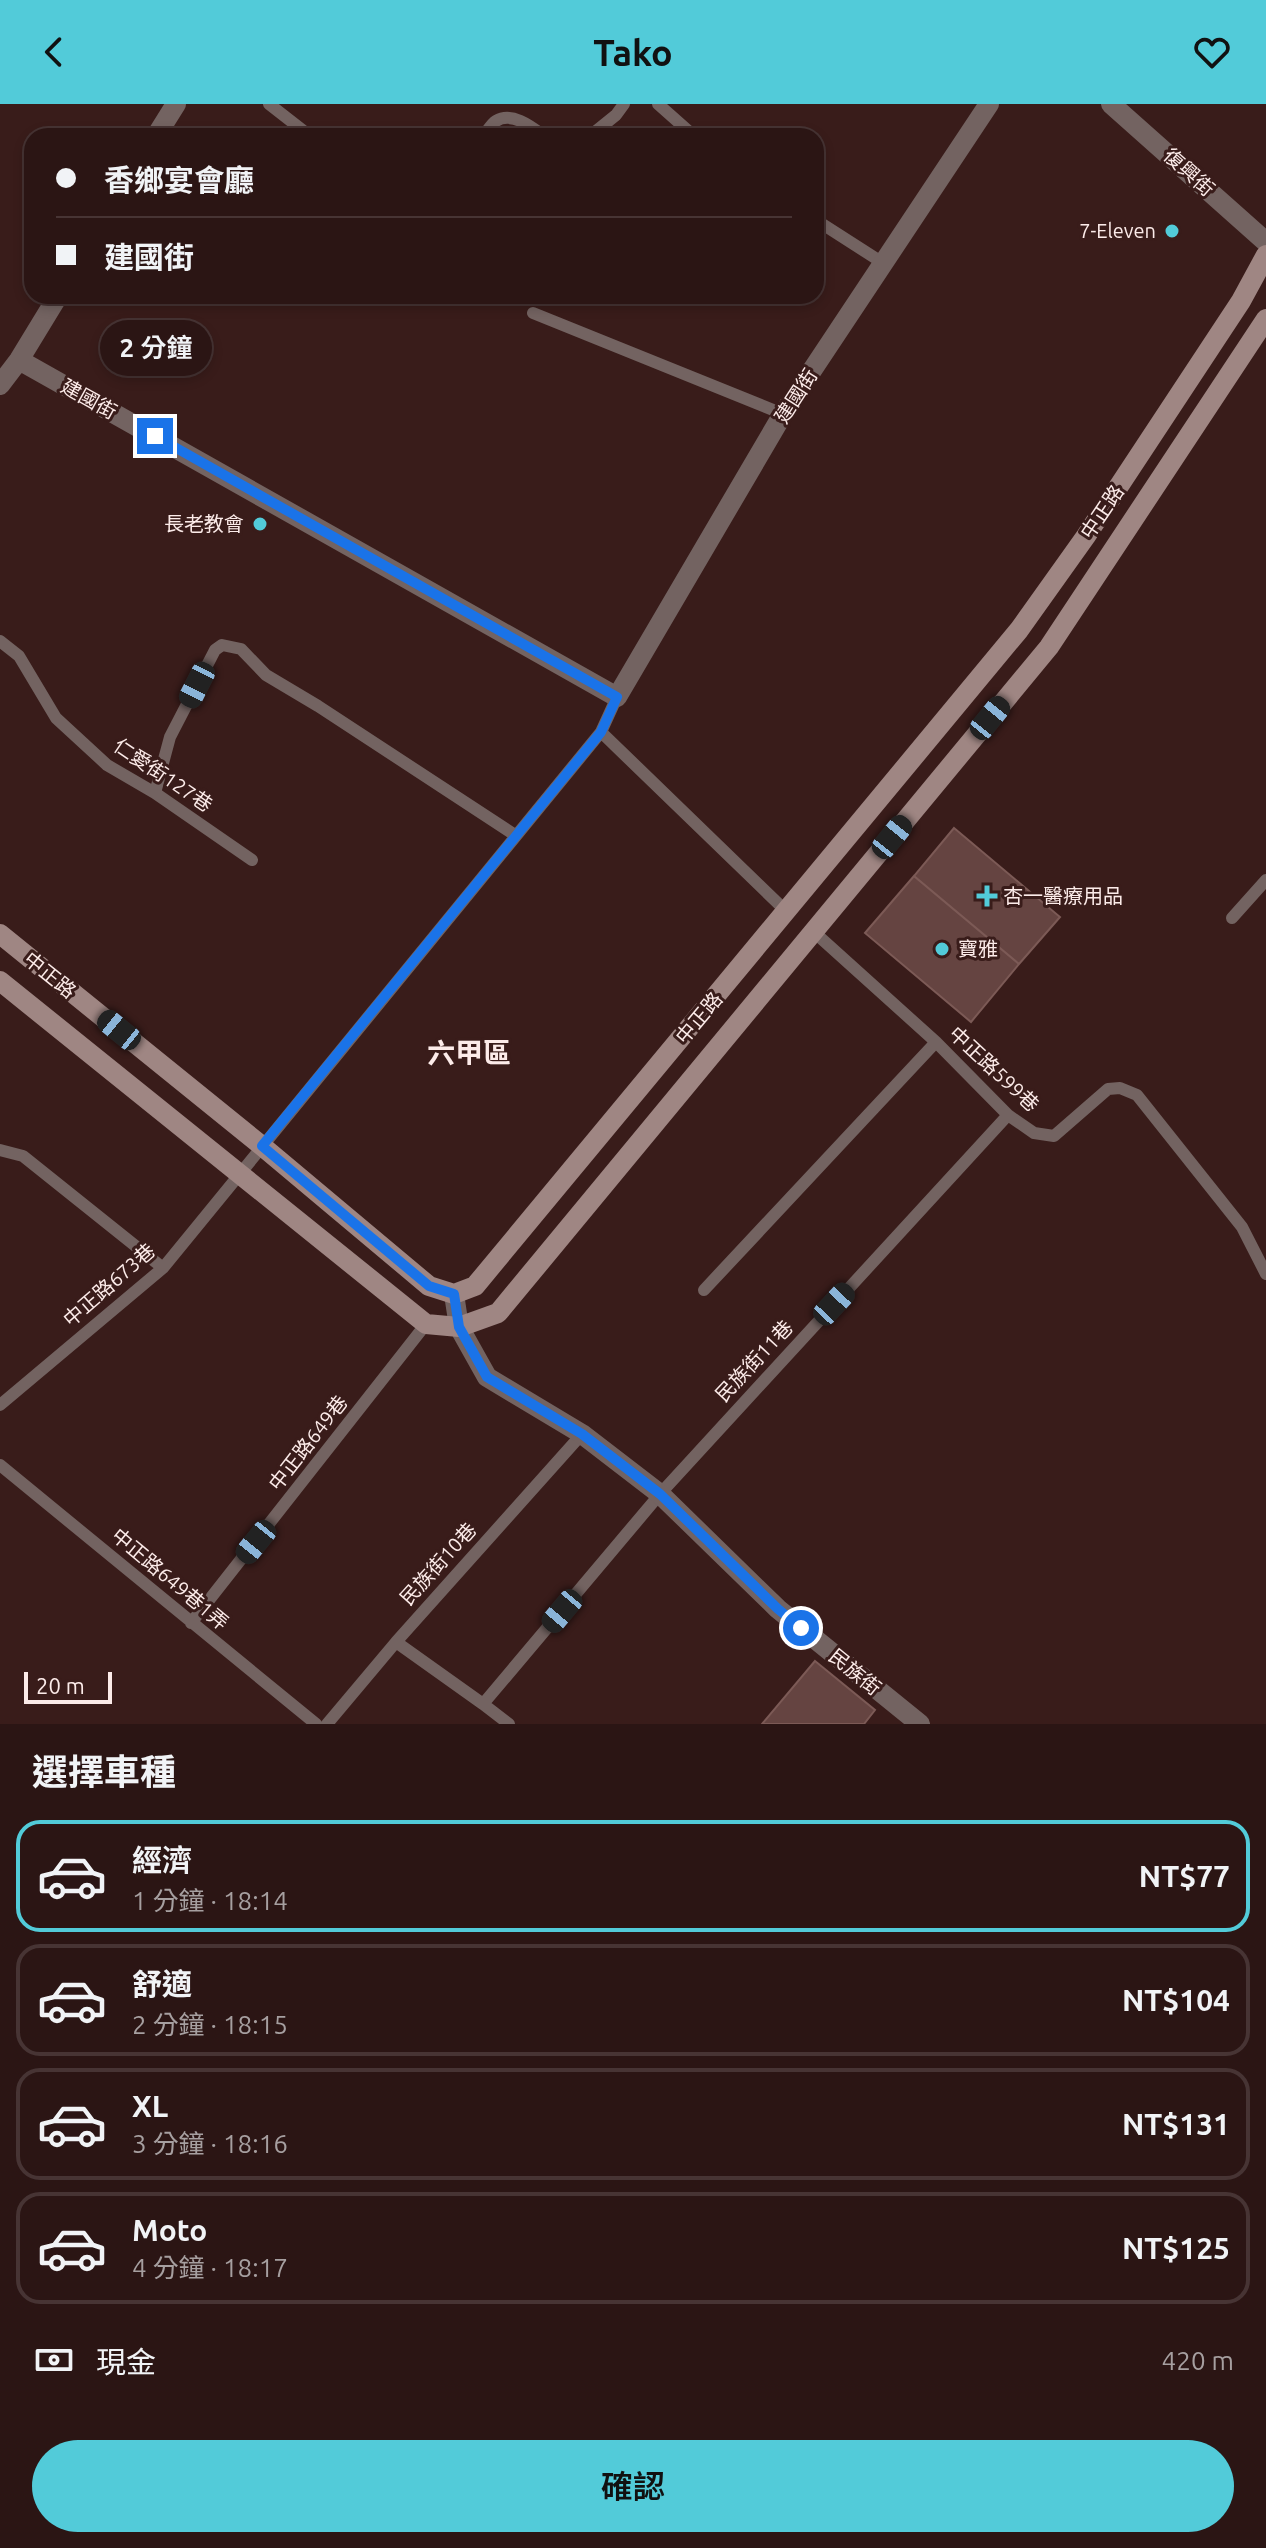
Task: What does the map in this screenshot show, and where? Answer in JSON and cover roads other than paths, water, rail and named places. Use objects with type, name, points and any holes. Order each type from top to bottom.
[{"type":"main road","name":"中正路","points":[[0,934],[429,1286],[454,1294],[475,1286],[1019,630],[1086,536],[1241,301],[1266,255]]},
{"type":"main road","name":"中正路","points":[[0,981],[426,1324],[459,1327],[498,1313],[1049,647],[1266,319]]},
{"type":"street","points":[[161,128],[176,104]]},
{"type":"street","name":"建國街","points":[[19,360],[617,697],[783,414],[989,104]]},
{"type":"street","name":"復興街","points":[[1111,104],[1266,242]]},
{"type":"street","points":[[0,385],[53,304]]},
{"type":"street","name":"民族街","points":[[454,1294],[459,1327],[487,1377],[582,1434],[660,1494],[778,1609],[920,1724]]},
{"type":"lane","points":[[269,104],[300,128]]},
{"type":"lane","points":[[600,128],[624,104]]},
{"type":"lane","points":[[658,104],[685,128]]},
{"type":"lane","points":[[490,128],[496,121],[509,117],[535,128]]},
{"type":"lane","points":[[824,225],[883,263]]},
{"type":"lane","points":[[533,313],[783,414]]},
{"type":"lane","name":"仁愛街127巷","points":[[0,641],[19,656],[56,718],[107,765],[155,793],[252,860]]},
{"type":"lane","points":[[155,793],[170,737],[215,650],[222,645],[241,649],[266,675],[515,835]]},
{"type":"lane","name":"建國街","points":[[262,1146],[601,732],[617,697]]},
{"type":"lane","points":[[601,732],[787,912]]},
{"type":"lane","points":[[1232,918],[1266,880]]},
{"type":"lane","name":"中正路599巷","points":[[814,932],[936,1042],[1008,1115],[1034,1133],[1054,1136],[1108,1089],[1120,1088],[1137,1095],[1242,1227],[1266,1274]]},
{"type":"lane","points":[[704,1290],[936,1042]]},
{"type":"lane","name":"民族街11巷","points":[[483,1704],[660,1494],[1008,1115]]},
{"type":"lane","name":"中正路673巷","points":[[0,1405],[163,1268],[262,1146]]},
{"type":"lane","points":[[0,1150],[23,1156],[163,1268]]},
{"type":"lane","name":"中正路649巷","points":[[191,1623],[426,1324]]},
{"type":"lane","name":"民族街10巷","points":[[327,1724],[582,1434]]},
{"type":"lane","name":"中正路649巷1弄","points":[[0,1465],[316,1724]]},
{"type":"lane","points":[[396,1642],[509,1724]]},
{"type":"place","name":"7-Eleven","points":[[1172,231]]},
{"type":"place","name":"長老教會","points":[[260,524]]},
{"type":"place","name":"杏一醫療用品","points":[[987,896]]},
{"type":"place","name":"寶雅","points":[[942,949]]},
{"type":"district","name":"六甲區","points":[[469,1053]]}]
